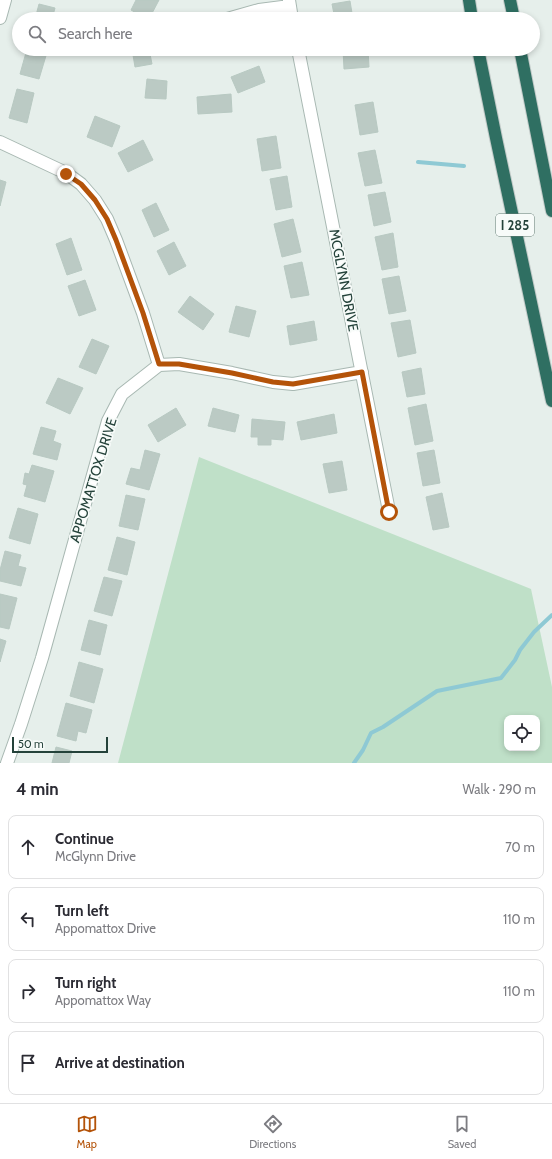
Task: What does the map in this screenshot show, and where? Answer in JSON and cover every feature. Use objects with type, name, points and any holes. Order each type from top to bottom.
[{"type":"highway","points":[[469,0],[471,12]]},
{"type":"highway","points":[[510,0],[513,12]]},
{"type":"highway","name":"I 285","points":[[479,56],[552,400]]},
{"type":"highway","name":"I 285","points":[[521,56],[552,211]]},
{"type":"street","points":[[0,18],[5,0]]},
{"type":"street","points":[[252,12],[289,3]]},
{"type":"street","name":"MCGLYNN DRIVE","points":[[299,56],[389,512]]},
{"type":"street","points":[[0,142],[40,160],[66,174],[81,184],[95,200],[107,219],[116,240],[143,313],[159,364],[179,364],[273,382],[293,384],[362,372]]},
{"type":"street","name":"APPOMATTOX DRIVE","points":[[7,763],[42,658],[108,421],[122,394],[159,364]]},
{"type":"green space","points":[[199,457],[531,589],[552,687],[552,763],[118,763]]},
{"type":"building","points":[[136,0],[159,0],[153,12],[135,12],[131,10]]},
{"type":"building","points":[[350,1],[352,12],[334,12],[332,4]]},
{"type":"building","points":[[39,4],[55,8],[54,12],[37,12]]},
{"type":"building","points":[[25,56],[46,56],[39,79],[20,74]]},
{"type":"building","points":[[133,56],[150,56],[152,64],[135,67]]},
{"type":"building","points":[[343,56],[368,56],[369,67],[344,69]]},
{"type":"building","points":[[259,66],[265,82],[238,93],[231,77]]},
{"type":"building","points":[[147,79],[167,81],[166,99],[145,98]]},
{"type":"building","points":[[17,89],[34,93],[27,123],[9,118]]},
{"type":"building","points":[[231,94],[232,112],[198,114],[197,97]]},
{"type":"building","points":[[373,102],[378,132],[360,135],[355,105]]},
{"type":"building","points":[[95,116],[120,126],[112,147],[87,137]]},
{"type":"building","points":[[276,136],[281,168],[262,171],[257,139]]},
{"type":"building","points":[[143,140],[153,160],[128,172],[118,153]]},
{"type":"building","points":[[375,150],[382,183],[365,186],[358,153]]},
{"type":"building","points":[[287,176],[292,207],[276,210],[270,179]]},
{"type":"building","points":[[0,180],[6,182],[0,206]]},
{"type":"building","points":[[385,192],[391,222],[374,226],[368,195]]},
{"type":"building","points":[[156,203],[169,230],[154,237],[142,210]]},
{"type":"building","points":[[293,219],[301,252],[282,257],[274,224]]},
{"type":"building","points":[[393,233],[398,267],[382,270],[375,237]]},
{"type":"building","points":[[71,238],[82,270],[67,275],[56,244]]},
{"type":"building","points":[[174,242],[186,266],[169,275],[157,251]]},
{"type":"building","points":[[302,262],[309,295],[291,298],[284,266]]},
{"type":"building","points":[[399,276],[406,311],[389,314],[382,279]]},
{"type":"building","points":[[85,280],[96,310],[79,316],[68,286]]},
{"type":"building","points":[[190,296],[214,314],[203,330],[178,312]]},
{"type":"building","points":[[236,306],[256,311],[249,337],[229,332]]},
{"type":"building","points":[[410,320],[416,353],[398,357],[391,323]]},
{"type":"building","points":[[314,321],[317,340],[290,345],[287,326]]},
{"type":"building","points":[[92,339],[109,346],[96,374],[79,367]]},
{"type":"building","points":[[421,368],[425,394],[407,397],[402,372]]},
{"type":"building","points":[[58,378],[83,388],[70,414],[46,403]]},
{"type":"building","points":[[426,404],[433,441],[415,445],[408,408]]},
{"type":"building","points":[[176,408],[186,425],[158,442],[148,425]]},
{"type":"building","points":[[213,408],[239,415],[235,432],[208,426]]},
{"type":"building","points":[[334,414],[337,433],[301,440],[297,422]]},
{"type":"building","points":[[252,419],[285,422],[283,440],[271,439],[271,445],[258,445],[258,437],[251,437]]},
{"type":"building","points":[[41,427],[56,431],[53,441],[61,444],[57,460],[33,454]]},
{"type":"building","points":[[145,450],[160,454],[149,490],[126,484],[131,468],[140,470]]},
{"type":"building","points":[[434,450],[440,483],[423,486],[417,453]]},
{"type":"building","points":[[342,461],[347,490],[329,493],[323,464]]},
{"type":"building","points":[[32,465],[54,471],[45,502],[24,496],[27,485],[23,484],[25,473],[29,474]]},
{"type":"building","points":[[442,493],[449,527],[433,530],[426,497]]},
{"type":"building","points":[[126,495],[145,499],[138,530],[119,526]]},
{"type":"building","points":[[18,508],[38,514],[30,544],[9,538]]},
{"type":"building","points":[[117,537],[135,542],[127,575],[108,570]]},
{"type":"building","points":[[5,551],[21,555],[18,566],[26,568],[21,586],[0,581],[0,570]]},
{"type":"building","points":[[104,577],[122,581],[112,616],[94,611]]},
{"type":"building","points":[[0,594],[17,598],[9,629],[0,627]]},
{"type":"building","points":[[89,620],[107,625],[100,655],[81,650]]},
{"type":"building","points":[[0,639],[6,641],[0,662]]},
{"type":"building","points":[[79,662],[103,669],[94,703],[70,696]]},
{"type":"building","points":[[66,703],[92,710],[86,733],[78,731],[76,741],[57,736]]},
{"type":"building","points":[[56,747],[72,751],[69,763],[52,763]]},
{"type":"waterway","points":[[418,162],[464,166]]},
{"type":"waterway","points":[[354,763],[363,750],[371,733],[383,727],[437,691],[501,678],[534,632],[552,615]]},
{"type":"route","points":[[66,174],[81,184],[95,200],[107,219],[143,313],[159,364],[179,364],[273,382],[293,384],[362,372],[389,512]]}]
